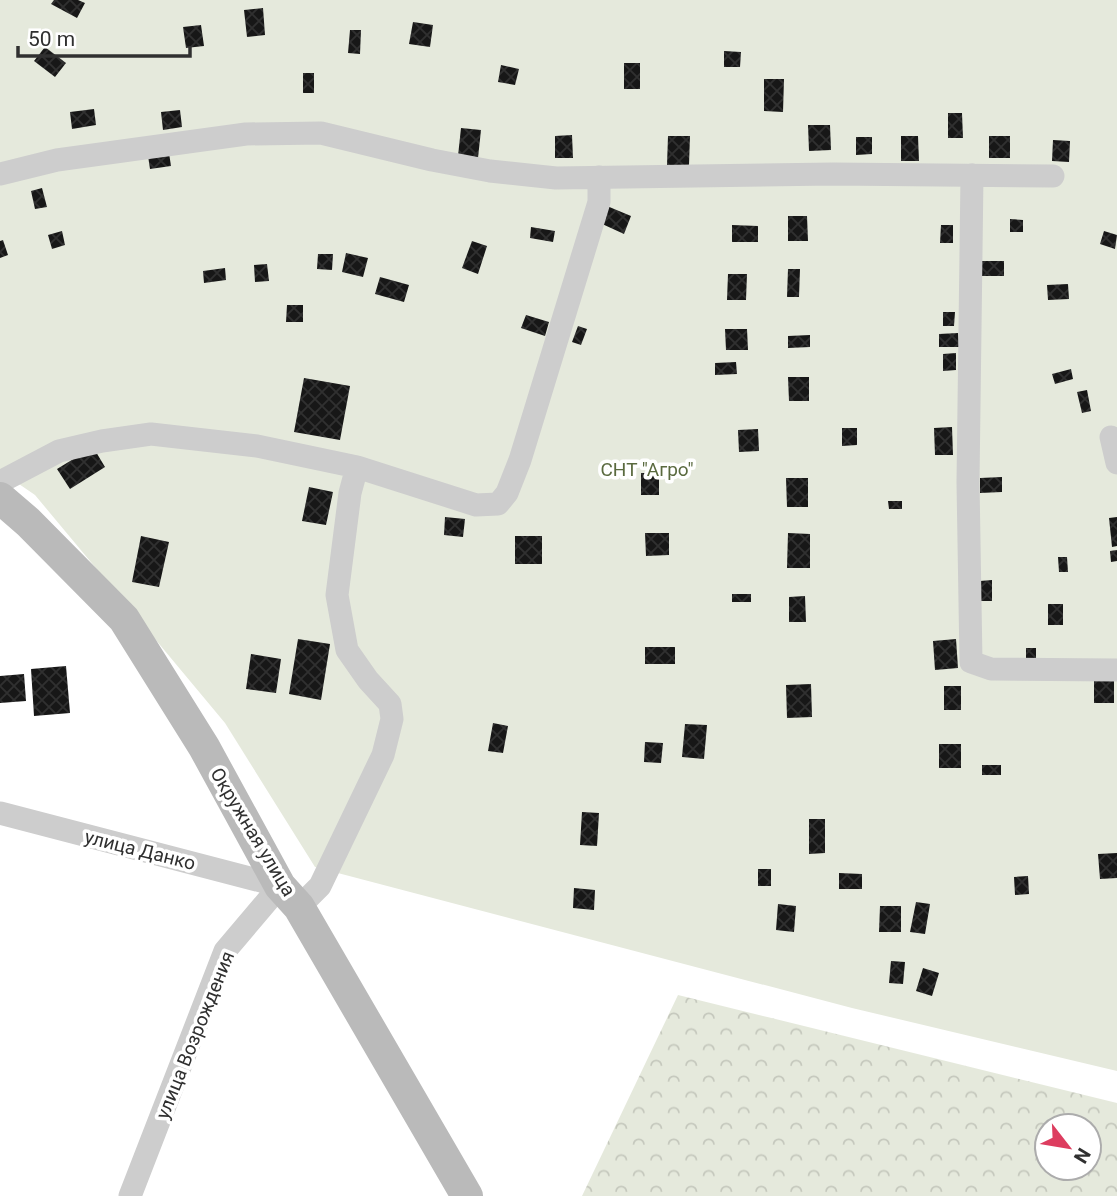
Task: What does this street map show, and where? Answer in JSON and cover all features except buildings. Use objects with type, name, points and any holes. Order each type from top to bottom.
[{"type":"street","points":[[0,174],[57,160],[246,134],[321,133],[432,160],[491,171],[556,178],[833,174],[1053,176]]},
{"type":"street","points":[[972,175],[968,482],[971,662],[991,669],[1117,670]]},
{"type":"street","points":[[0,482],[59,451],[151,434],[257,446],[357,467],[476,505],[498,504],[508,493],[599,202],[599,177]]},
{"type":"street","points":[[1111,437],[1117,463]]},
{"type":"street","name":"улица Возрождения","points":[[130,1196],[225,951],[290,896],[320,886],[383,755],[392,719],[390,704],[368,680],[347,650],[337,595],[350,493],[357,467]]},
{"type":"street","name":"Окружная улица","points":[[0,498],[28,522],[124,619],[204,747],[467,1196]]},
{"type":"street","name":"улица Данко","points":[[0,813],[290,896]]},
{"type":"green space","name":"СНТ \"Агро\"","points":[[0,0],[1117,0],[1117,1071],[852,1008],[315,867],[225,723],[35,495],[0,471]]},
{"type":"green space","points":[[678,995],[1117,1103],[1117,1196],[582,1196]]}]
